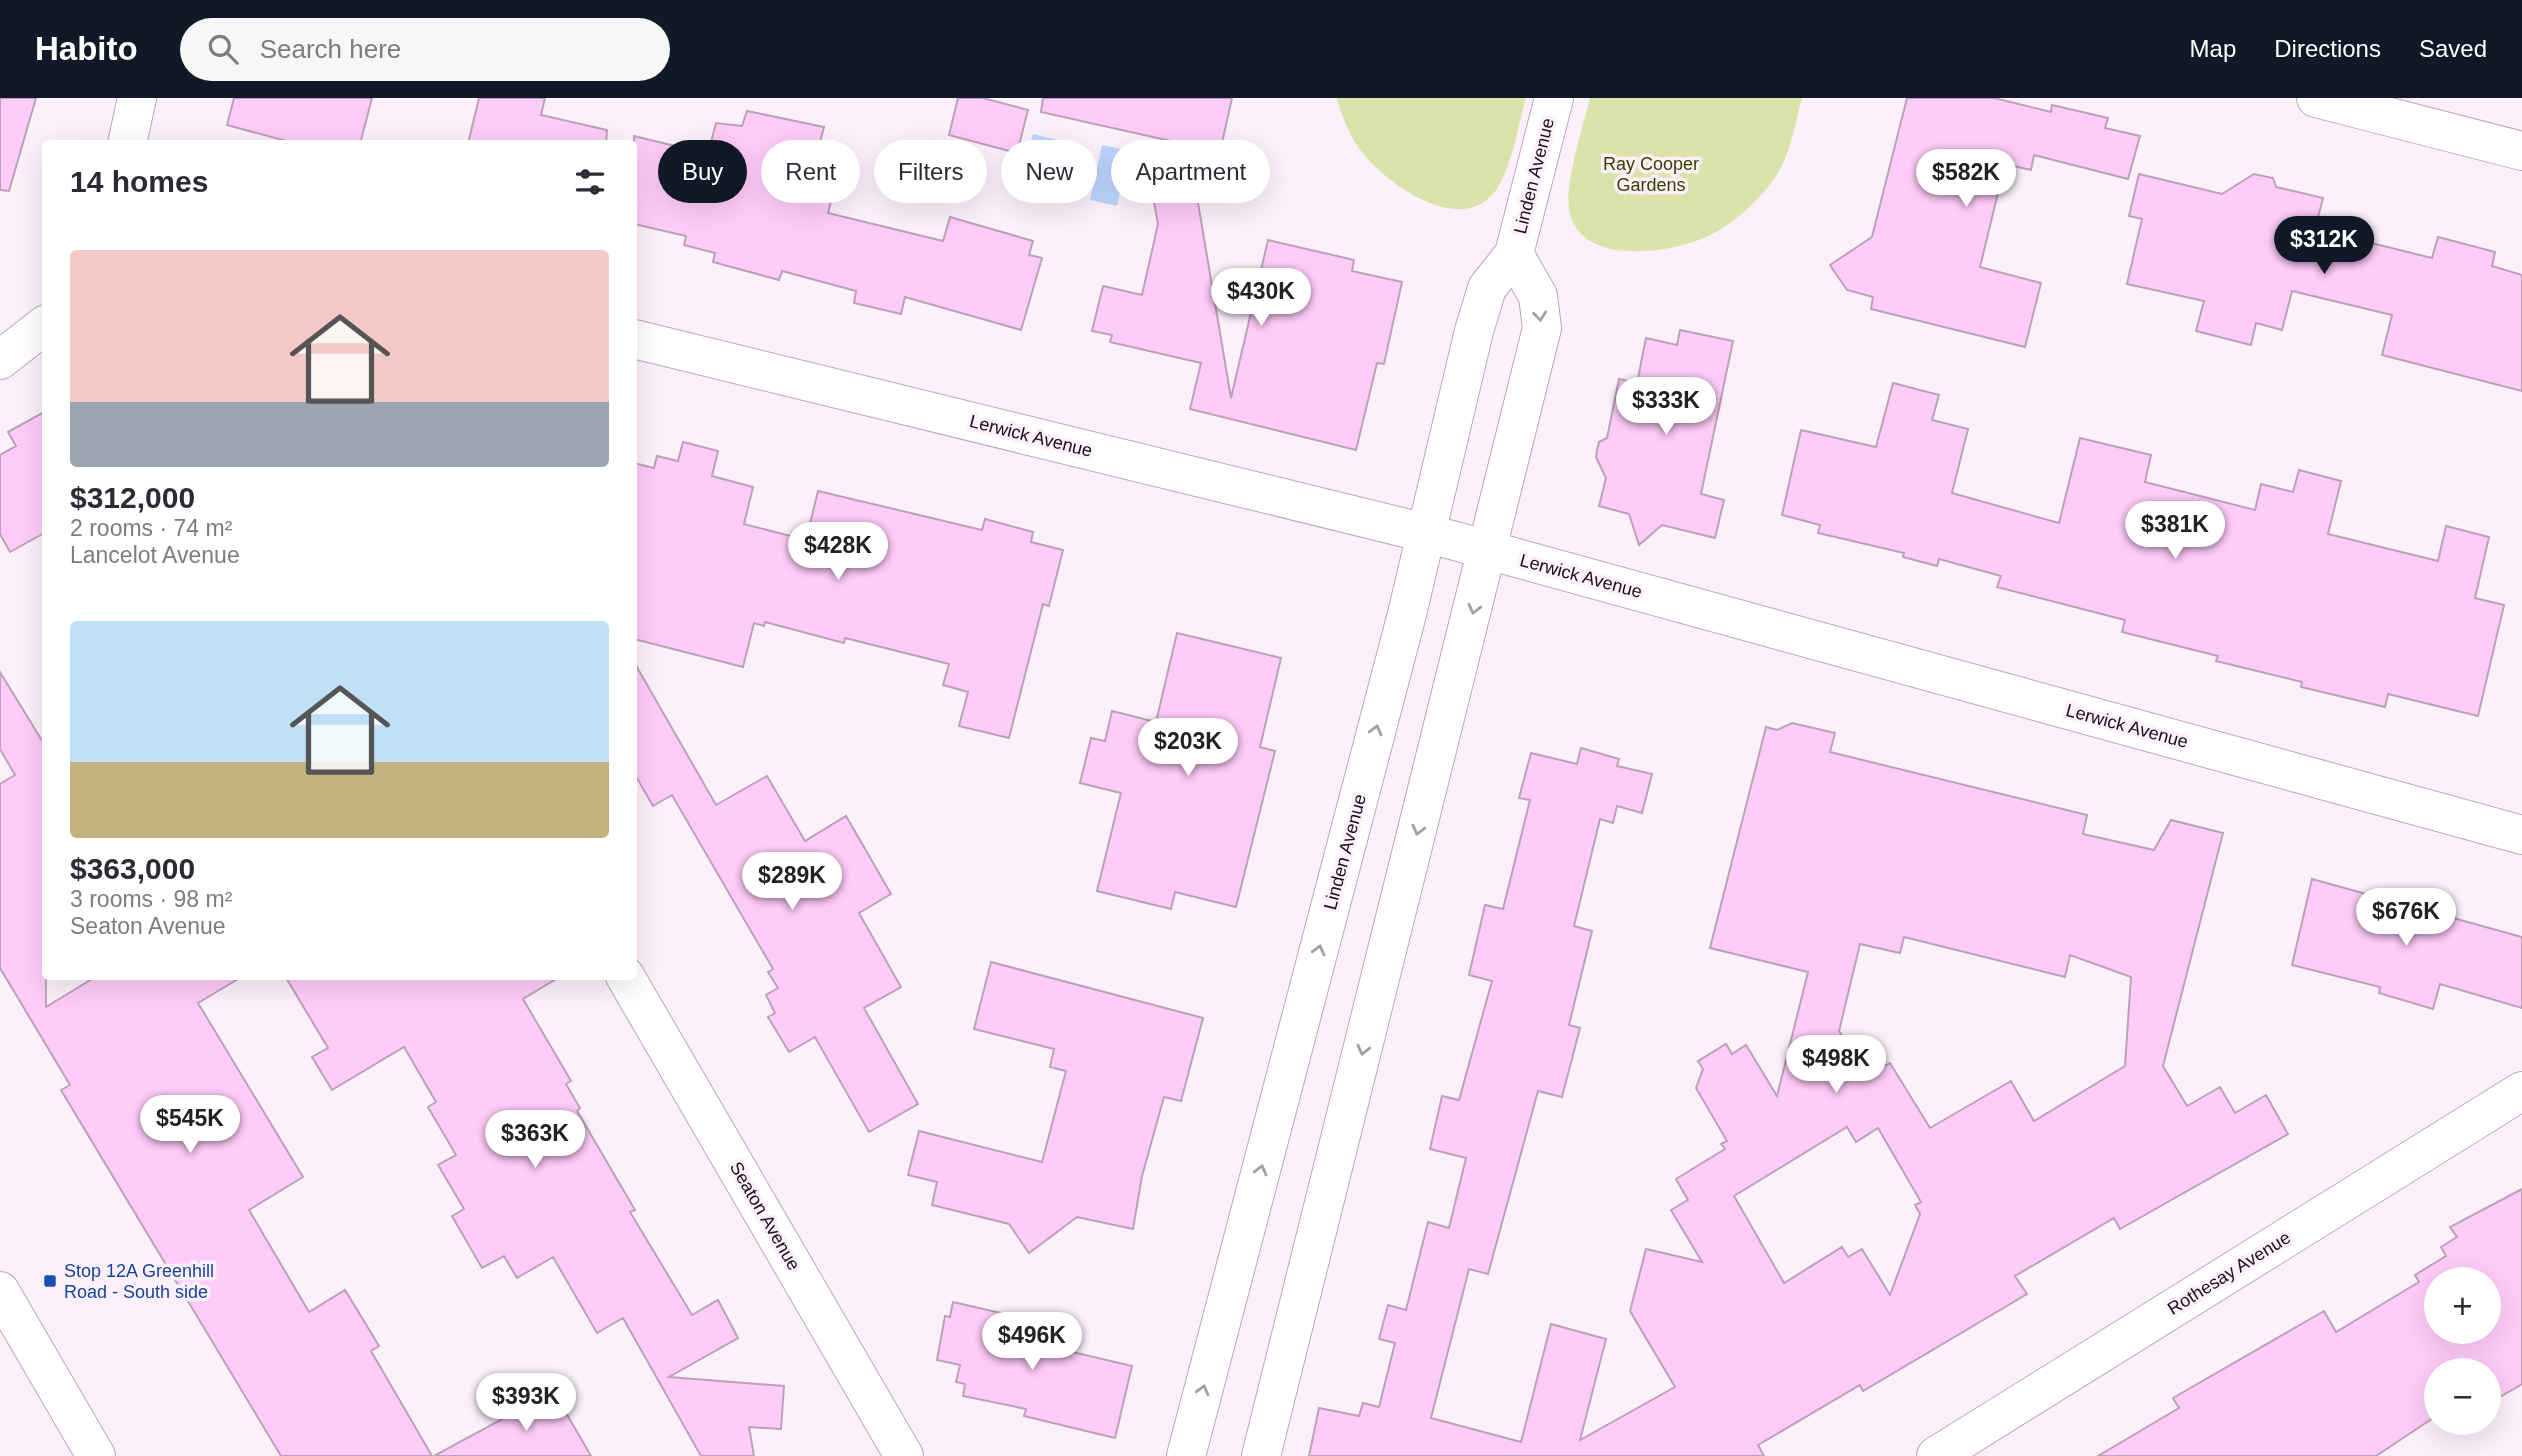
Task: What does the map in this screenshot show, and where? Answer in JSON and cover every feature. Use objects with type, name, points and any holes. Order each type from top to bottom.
[{"type":"street","points":[[128,140],[137,98]]},
{"type":"street","name":"Linden Avenue","points":[[1186,1456],[1426,533],[1482,305],[1488,288],[1514,254],[1554,98]]},
{"type":"street","points":[[2316,98],[2522,151]]},
{"type":"street","name":"Linden Avenue","points":[[1261,1456],[1489,551],[1542,328],[1538,296],[1514,254]]},
{"type":"street","points":[[0,360],[42,327]]},
{"type":"street","name":"Lerwick Avenue","points":[[637,340],[1426,533],[2522,835]]},
{"type":"street","name":"Seaton Avenue","points":[[627,980],[904,1456]]},
{"type":"street","name":"Rothesay Avenue","points":[[1936,1456],[2522,1091]]},
{"type":"street","points":[[0,1291],[96,1456]]},
{"type":"green space","points":[[1336,98],[1526,98],[1509,162],[1499,185],[1493,194],[1478,205],[1460,209],[1440,207],[1421,199],[1384,175],[1358,147]]},
{"type":"green space","name":"Ray Cooper Gardens","points":[[1590,98],[1802,98],[1790,145],[1781,167],[1755,202],[1724,227],[1706,237],[1670,248],[1626,251],[1606,248],[1588,240],[1576,227],[1569,208],[1572,169]]},
{"type":"water","points":[[1033,134],[1057,140],[1031,140]]},
{"type":"water","points":[[1102,145],[1111,147],[1111,203],[1118,203],[1117,206],[1097,202],[1097,168]]},
{"type":"building","points":[[0,98],[36,98],[9,191],[0,190]]},
{"type":"building","points":[[234,98],[372,98],[361,140],[282,140],[227,125]]},
{"type":"building","points":[[479,98],[545,98],[541,115],[607,130],[606,140],[469,140]]},
{"type":"building","points":[[958,98],[983,98],[1028,110],[1020,140],[1001,140],[1001,149],[987,145],[987,140],[968,140],[949,135]]},
{"type":"building","points":[[1043,98],[1232,98],[1223,140],[1166,140],[1041,112]]},
{"type":"building","points":[[1907,98],[1994,98],[2051,112],[2052,105],[2108,118],[2105,128],[2140,136],[2128,179],[2034,155],[2031,170],[2005,164],[1980,267],[2041,283],[2025,347],[1871,309],[1873,297],[1847,290],[1830,265],[1872,237]]},
{"type":"building","points":[[747,111],[824,127],[821,140],[761,140],[761,203],[831,203],[828,213],[943,241],[950,217],[1033,241],[1029,255],[1042,258],[1021,330],[905,297],[901,314],[854,303],[856,291],[782,271],[779,280],[713,262],[715,253],[684,245],[686,236],[637,225],[637,140],[634,140],[634,136],[658,142],[658,203],[747,203],[747,140],[712,140],[716,123],[742,126]]},
{"type":"building","points":[[2139,174],[2222,194],[2254,174],[2273,178],[2276,187],[2323,198],[2315,229],[2432,258],[2438,237],[2495,252],[2492,266],[2522,275],[2522,391],[2382,355],[2392,315],[2292,291],[2282,330],[2256,323],[2251,345],[2196,331],[2204,301],[2127,284],[2142,219],[2129,216]]},
{"type":"building","points":[[1154,203],[1198,203],[1231,398],[1268,240],[1354,260],[1352,271],[1402,282],[1384,364],[1377,363],[1356,450],[1190,409],[1201,363],[1110,342],[1112,335],[1092,331],[1103,286],[1142,295],[1158,224]]},
{"type":"building","points":[[1680,330],[1733,341],[1701,494],[1724,500],[1715,538],[1662,525],[1639,545],[1629,514],[1599,506],[1606,478],[1596,457],[1597,450],[1599,442],[1607,438],[1619,379],[1637,383],[1646,338],[1677,345]]},
{"type":"building","points":[[1893,383],[1939,395],[1932,420],[1968,429],[1952,493],[2059,523],[2080,438],[2151,455],[2145,482],[2255,510],[2261,484],[2293,492],[2299,470],[2341,481],[2328,534],[2438,561],[2446,526],[2489,537],[2475,598],[2504,605],[2478,716],[2388,694],[2385,707],[2301,687],[2302,682],[2216,661],[2218,656],[2122,632],[2125,620],[1997,587],[2001,576],[1939,559],[1937,566],[1903,557],[1904,553],[1818,533],[1820,525],[1782,515],[1801,430],[1876,447]]},
{"type":"building","points":[[42,413],[42,534],[10,552],[0,534],[0,455],[16,446],[8,432]]},
{"type":"building","points":[[683,442],[718,451],[712,476],[753,487],[744,524],[806,540],[818,491],[982,530],[985,519],[1033,532],[1031,542],[1063,550],[1049,606],[1043,604],[1009,738],[959,726],[968,692],[943,685],[949,664],[845,638],[844,643],[765,622],[764,626],[754,623],[743,667],[637,640],[637,464],[654,468],[657,456],[678,461]]},
{"type":"building","points":[[1177,633],[1281,658],[1260,747],[1275,751],[1236,907],[1175,892],[1171,909],[1097,891],[1121,793],[1080,783],[1091,738],[1105,741],[1112,711],[1156,722]]},
{"type":"building","points":[[637,667],[716,805],[767,776],[805,841],[846,816],[891,894],[859,913],[901,987],[864,1008],[918,1104],[869,1132],[815,1037],[789,1052],[768,1017],[775,1013],[766,995],[778,988],[768,972],[773,969],[672,795],[653,806],[637,778]]},
{"type":"building","points":[[0,672],[42,740],[42,980],[46,980],[46,1007],[90,980],[236,980],[198,1003],[303,1177],[249,1210],[309,1312],[345,1290],[379,1346],[371,1351],[432,1456],[281,1456],[61,1090],[70,1085],[0,968],[0,784],[15,775],[0,749]]},
{"type":"building","points":[[1792,723],[1835,733],[1830,752],[2087,815],[2083,834],[2154,850],[2171,820],[2223,833],[2163,1066],[2187,1106],[2220,1087],[2235,1113],[2266,1095],[2288,1134],[2120,1229],[2114,1218],[2015,1276],[2027,1294],[1863,1391],[1860,1385],[1758,1445],[1764,1456],[1309,1456],[1319,1408],[1359,1416],[1363,1403],[1379,1407],[1395,1343],[1379,1339],[1388,1305],[1406,1310],[1428,1222],[1449,1228],[1466,1158],[1430,1149],[1442,1096],[1459,1100],[1492,981],[1469,975],[1485,905],[1503,909],[1530,800],[1519,798],[1531,753],[1577,764],[1581,748],[1619,759],[1617,766],[1652,774],[1642,813],[1617,806],[1613,823],[1600,819],[1574,926],[1592,931],[1569,1025],[1580,1028],[1562,1097],[1538,1091],[1488,1274],[1469,1269],[1431,1418],[1521,1442],[1551,1324],[1606,1339],[1580,1440],[1675,1387],[1630,1311],[1646,1249],[1702,1262],[1671,1210],[1688,1200],[1676,1179],[1725,1149],[1721,1144],[1727,1141],[1696,1088],[1703,1069],[1698,1061],[1726,1044],[1732,1054],[1746,1045],[1777,1096],[1808,972],[1710,948],[1766,727],[1777,730]],"holes":[[[1904,937],[2065,977],[2070,955],[2131,977],[2125,1066],[2034,1121],[2011,1081],[1930,1128],[1890,1063],[1867,1076],[1839,1031],[1860,944],[1900,953]],[[1847,1127],[1856,1142],[1878,1128],[1921,1202],[1915,1205],[1920,1214],[1890,1295],[1862,1249],[1848,1257],[1842,1247],[1784,1283],[1734,1196]]]},
{"type":"building","points":[[2312,879],[2522,937],[2522,1008],[2440,984],[2433,1009],[2379,993],[2380,987],[2292,965]]},
{"type":"building","points":[[991,962],[1203,1018],[1181,1101],[1164,1097],[1142,1176],[1133,1229],[1077,1217],[1029,1253],[1009,1224],[932,1205],[937,1182],[908,1175],[919,1131],[1042,1162],[1066,1071],[1050,1067],[1054,1049],[974,1029]]},
{"type":"building","points":[[287,980],[554,980],[523,999],[571,1081],[566,1084],[580,1108],[577,1111],[635,1210],[630,1212],[692,1315],[718,1300],[738,1338],[669,1377],[784,1386],[781,1429],[749,1427],[754,1456],[701,1456],[623,1318],[597,1333],[553,1257],[517,1278],[504,1256],[482,1268],[452,1216],[464,1209],[438,1165],[456,1155],[428,1107],[436,1102],[404,1047],[332,1090],[312,1057],[328,1048]]},
{"type":"building","points":[[2522,1189],[2522,1384],[2501,1396],[2501,1358],[2424,1358],[2424,1424],[2376,1456],[2098,1456],[2179,1408],[2173,1398],[2324,1311],[2336,1332],[2419,1282],[2415,1275],[2424,1269],[2424,1344],[2501,1344],[2501,1267],[2428,1267],[2446,1256],[2441,1247],[2457,1237],[2450,1227]]},
{"type":"building","points":[[953,1302],[1022,1318],[1019,1333],[1039,1337],[1038,1344],[1132,1366],[1115,1438],[1024,1416],[1026,1409],[963,1396],[965,1384],[956,1382],[960,1365],[937,1360],[945,1316],[950,1317]]},
{"type":"building","points":[[551,1387],[591,1456],[434,1456],[519,1410],[517,1407]]},
{"type":"place","name":"Stop 12A Greenhill Road - South side","points":[[50,1281]]}]
